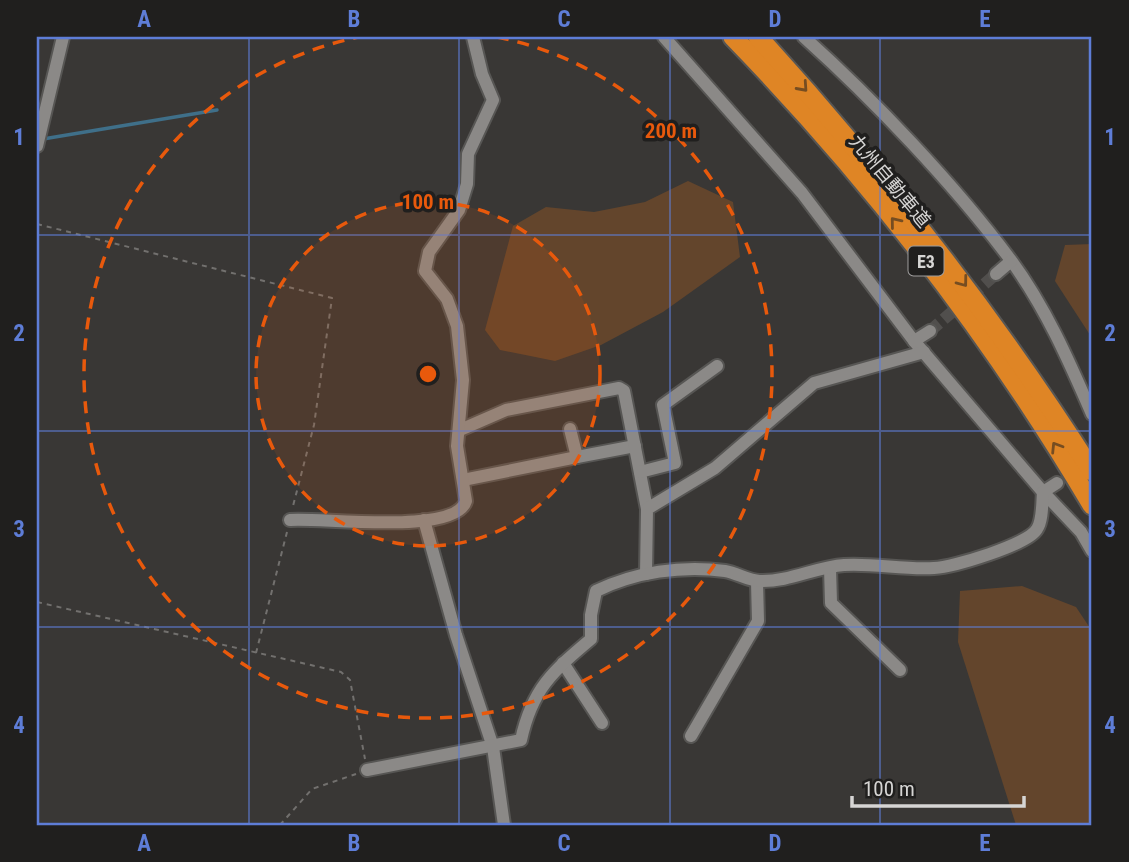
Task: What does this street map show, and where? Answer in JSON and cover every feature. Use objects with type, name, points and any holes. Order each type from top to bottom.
[{"type":"highway","name":"九州自動車道","points":[[733,37],[842,158],[917,249],[1024,396],[1092,505]]},
{"type":"highway","name":"九州自動車道","points":[[758,37],[873,167],[932,240],[1024,366],[1092,471]]},
{"type":"street","points":[[37,146],[64,37]]},
{"type":"street","points":[[290,520],[311,518],[331,523],[424,520],[459,512],[464,507],[457,446],[463,380],[457,326],[447,299],[425,271],[429,252],[459,210],[467,184],[468,154],[493,100],[482,74],[473,37]]},
{"type":"street","points":[[664,37],[802,193],[914,341],[1043,492],[1081,532],[1092,551]]},
{"type":"street","points":[[804,37],[832,62],[954,191],[1011,261],[1063,347],[1092,414]]},
{"type":"street","points":[[996,274],[1011,261]]},
{"type":"street","points":[[914,341],[930,331]]},
{"type":"street","points":[[647,509],[715,468],[814,383],[924,352]]},
{"type":"street","points":[[640,472],[675,463],[663,404],[718,366]]},
{"type":"street","points":[[460,430],[506,410],[613,387],[624,391],[647,509],[646,575]]},
{"type":"street","points":[[570,429],[576,457]]},
{"type":"street","points":[[463,480],[635,446]]},
{"type":"street","points":[[367,770],[521,740],[533,698],[563,663],[591,639],[591,615],[596,591],[632,575],[703,568],[737,573],[757,582],[779,580],[842,565],[936,569],[990,554],[1028,538],[1038,528],[1043,492],[1057,483]]},
{"type":"street","points":[[424,520],[493,747],[504,825]]},
{"type":"street","points":[[830,568],[831,603],[901,670]]},
{"type":"street","points":[[691,736],[758,621],[757,582]]},
{"type":"street","points":[[563,663],[602,723]]},
{"type":"path","points":[[37,224],[332,298],[314,425],[256,653]]},
{"type":"path","points":[[37,602],[341,672],[350,680],[367,770],[312,789],[280,825]]},
{"type":"shaded area","points":[[688,181],[733,202],[740,257],[663,312],[601,345],[555,361],[500,350],[485,330],[513,226],[546,207],[594,212],[645,202]]},
{"type":"shaded area","points":[[1092,244],[1092,338],[1055,281],[1065,245]]},
{"type":"shaded area","points":[[1022,586],[1076,607],[1092,631],[1092,825],[1016,825],[958,642],[960,591]]},
{"type":"waterway","points":[[43,139],[217,110]]},
{"type":"tunnel","points":[[930,331],[996,274]]}]
